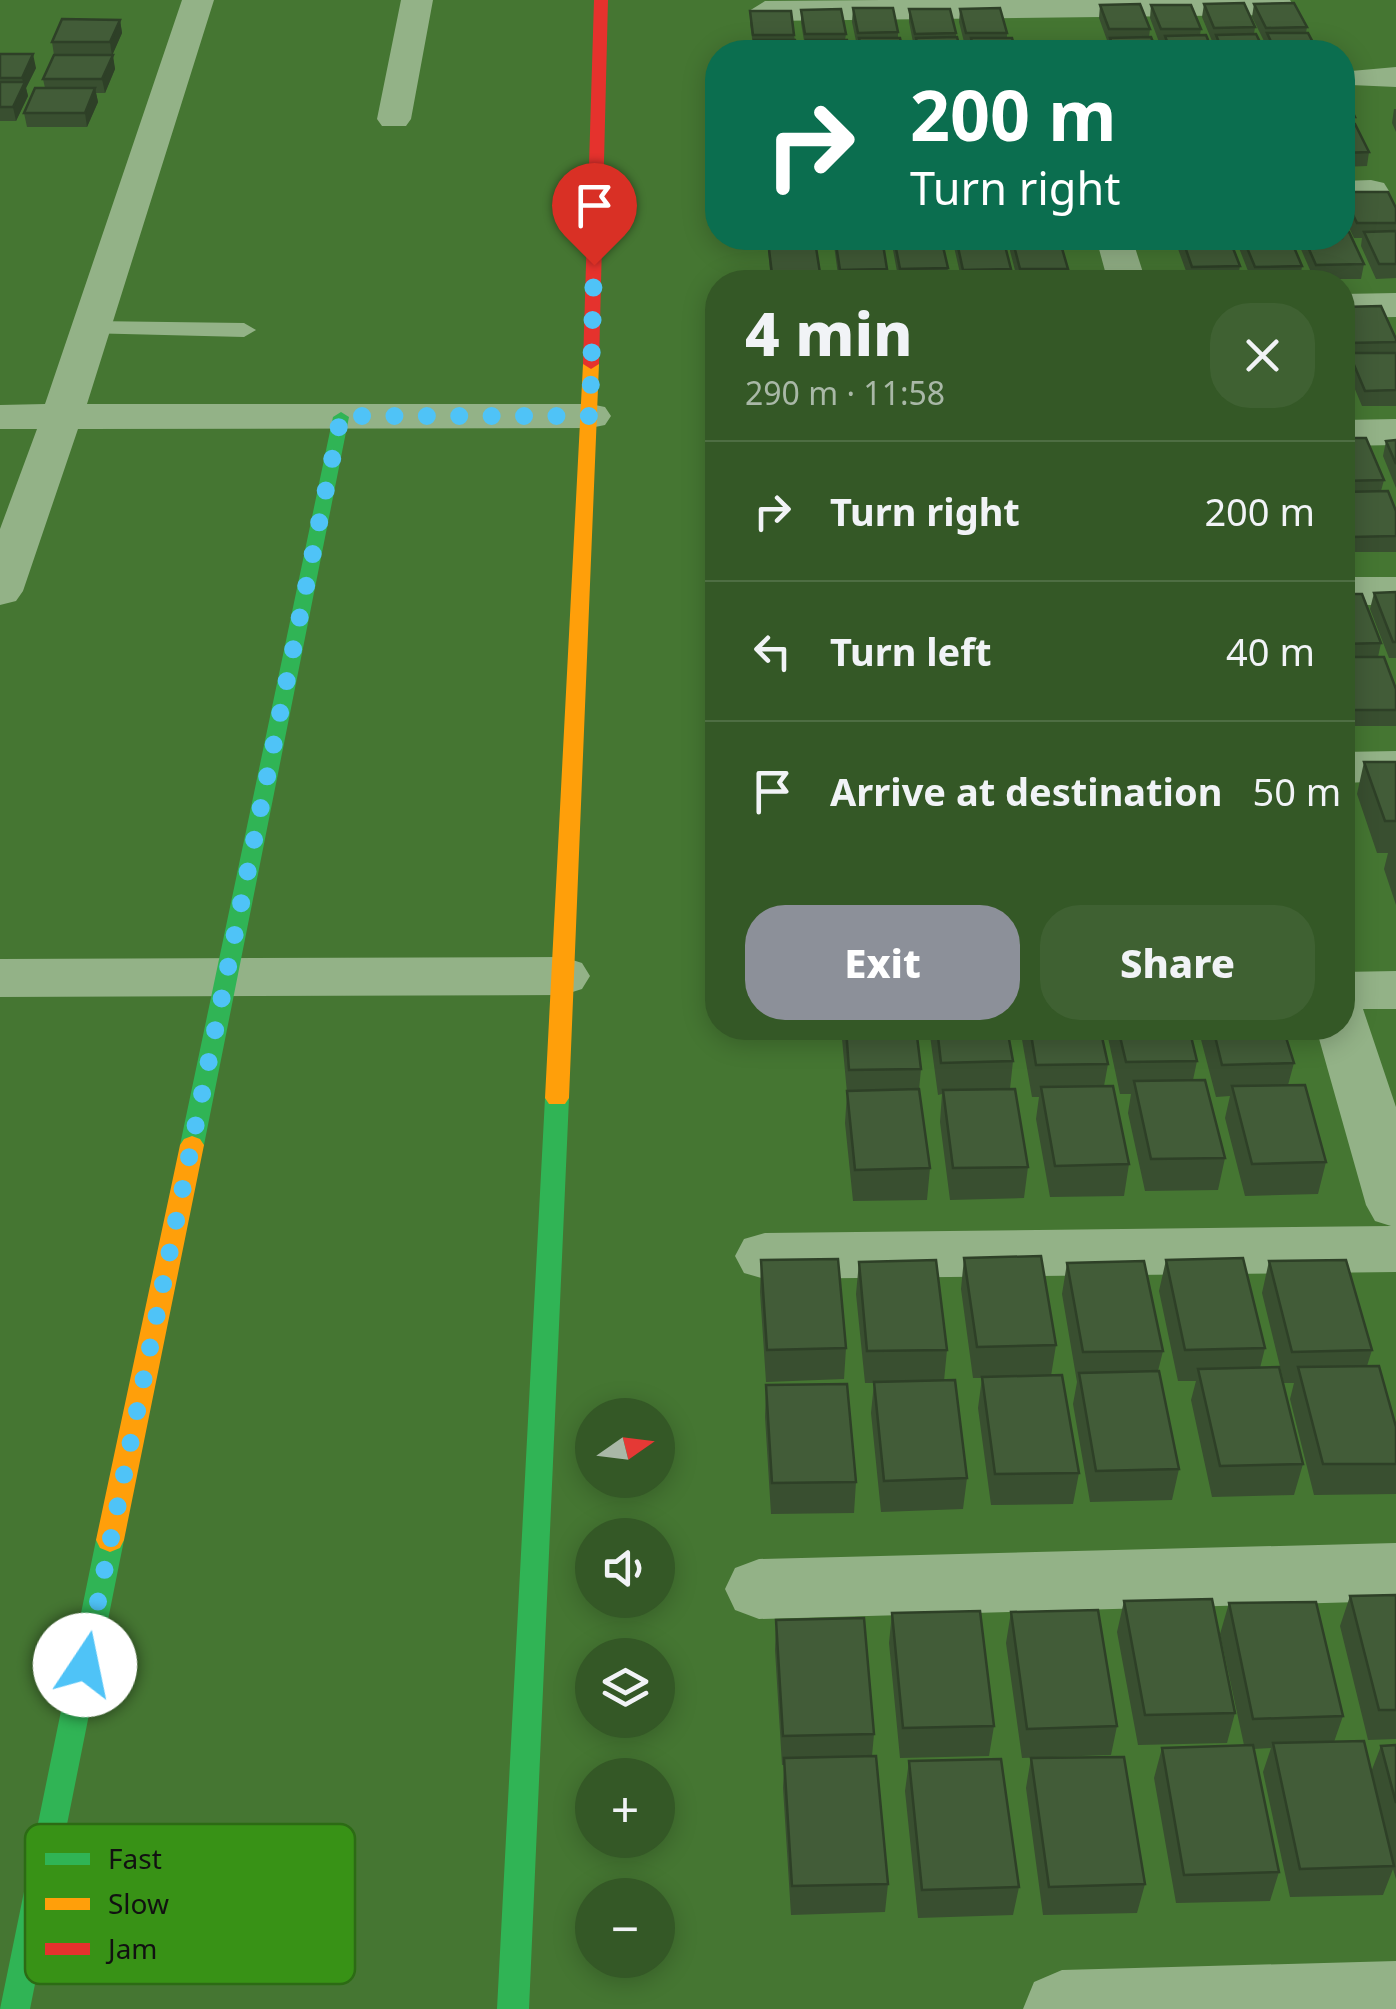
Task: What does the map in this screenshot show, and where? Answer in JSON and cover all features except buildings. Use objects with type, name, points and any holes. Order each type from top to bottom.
[{"type":"street","points":[[0,591],[92,328],[198,0]]},
{"type":"street","points":[[394,119],[418,0]]},
{"type":"street","points":[[513,2009],[590,416],[601,0]]},
{"type":"street","points":[[766,11],[1050,15],[1277,5]]},
{"type":"street","points":[[1355,306],[1396,305]]},
{"type":"street","points":[[52,1824],[341,416]]},
{"type":"street","points":[[0,417],[590,416]]},
{"type":"street","points":[[1355,433],[1396,432]]},
{"type":"street","points":[[1355,592],[1396,591]]},
{"type":"street","points":[[1355,768],[1396,766]]},
{"type":"street","points":[[0,978],[564,976]]},
{"type":"street","points":[[1355,991],[1396,990]]},
{"type":"street","points":[[1348,1040],[1396,1205]]},
{"type":"street","points":[[765,1256],[1396,1249]]},
{"type":"street","points":[[759,1589],[1396,1572]]},
{"type":"street","points":[[14,2009],[25,1955]]},
{"type":"street","points":[[1062,2009],[1396,2000]]},
{"type":"lane","points":[[92,328],[244,330]]},
{"type":"traffic: fast","points":[[192,1145],[341,417]]},
{"type":"traffic: fast","points":[[513,2009],[557,1098]]},
{"type":"traffic: fast","points":[[52,1824],[110,1540]]},
{"type":"traffic: fast","points":[[14,2009],[25,1955]]},
{"type":"traffic: slow","points":[[557,1098],[591,364]]},
{"type":"traffic: slow","points":[[110,1540],[192,1145]]},
{"type":"traffic: jam","points":[[591,364],[601,0]]},
{"type":"route","points":[[85,1665],[341,416],[590,416],[594,265]]}]
